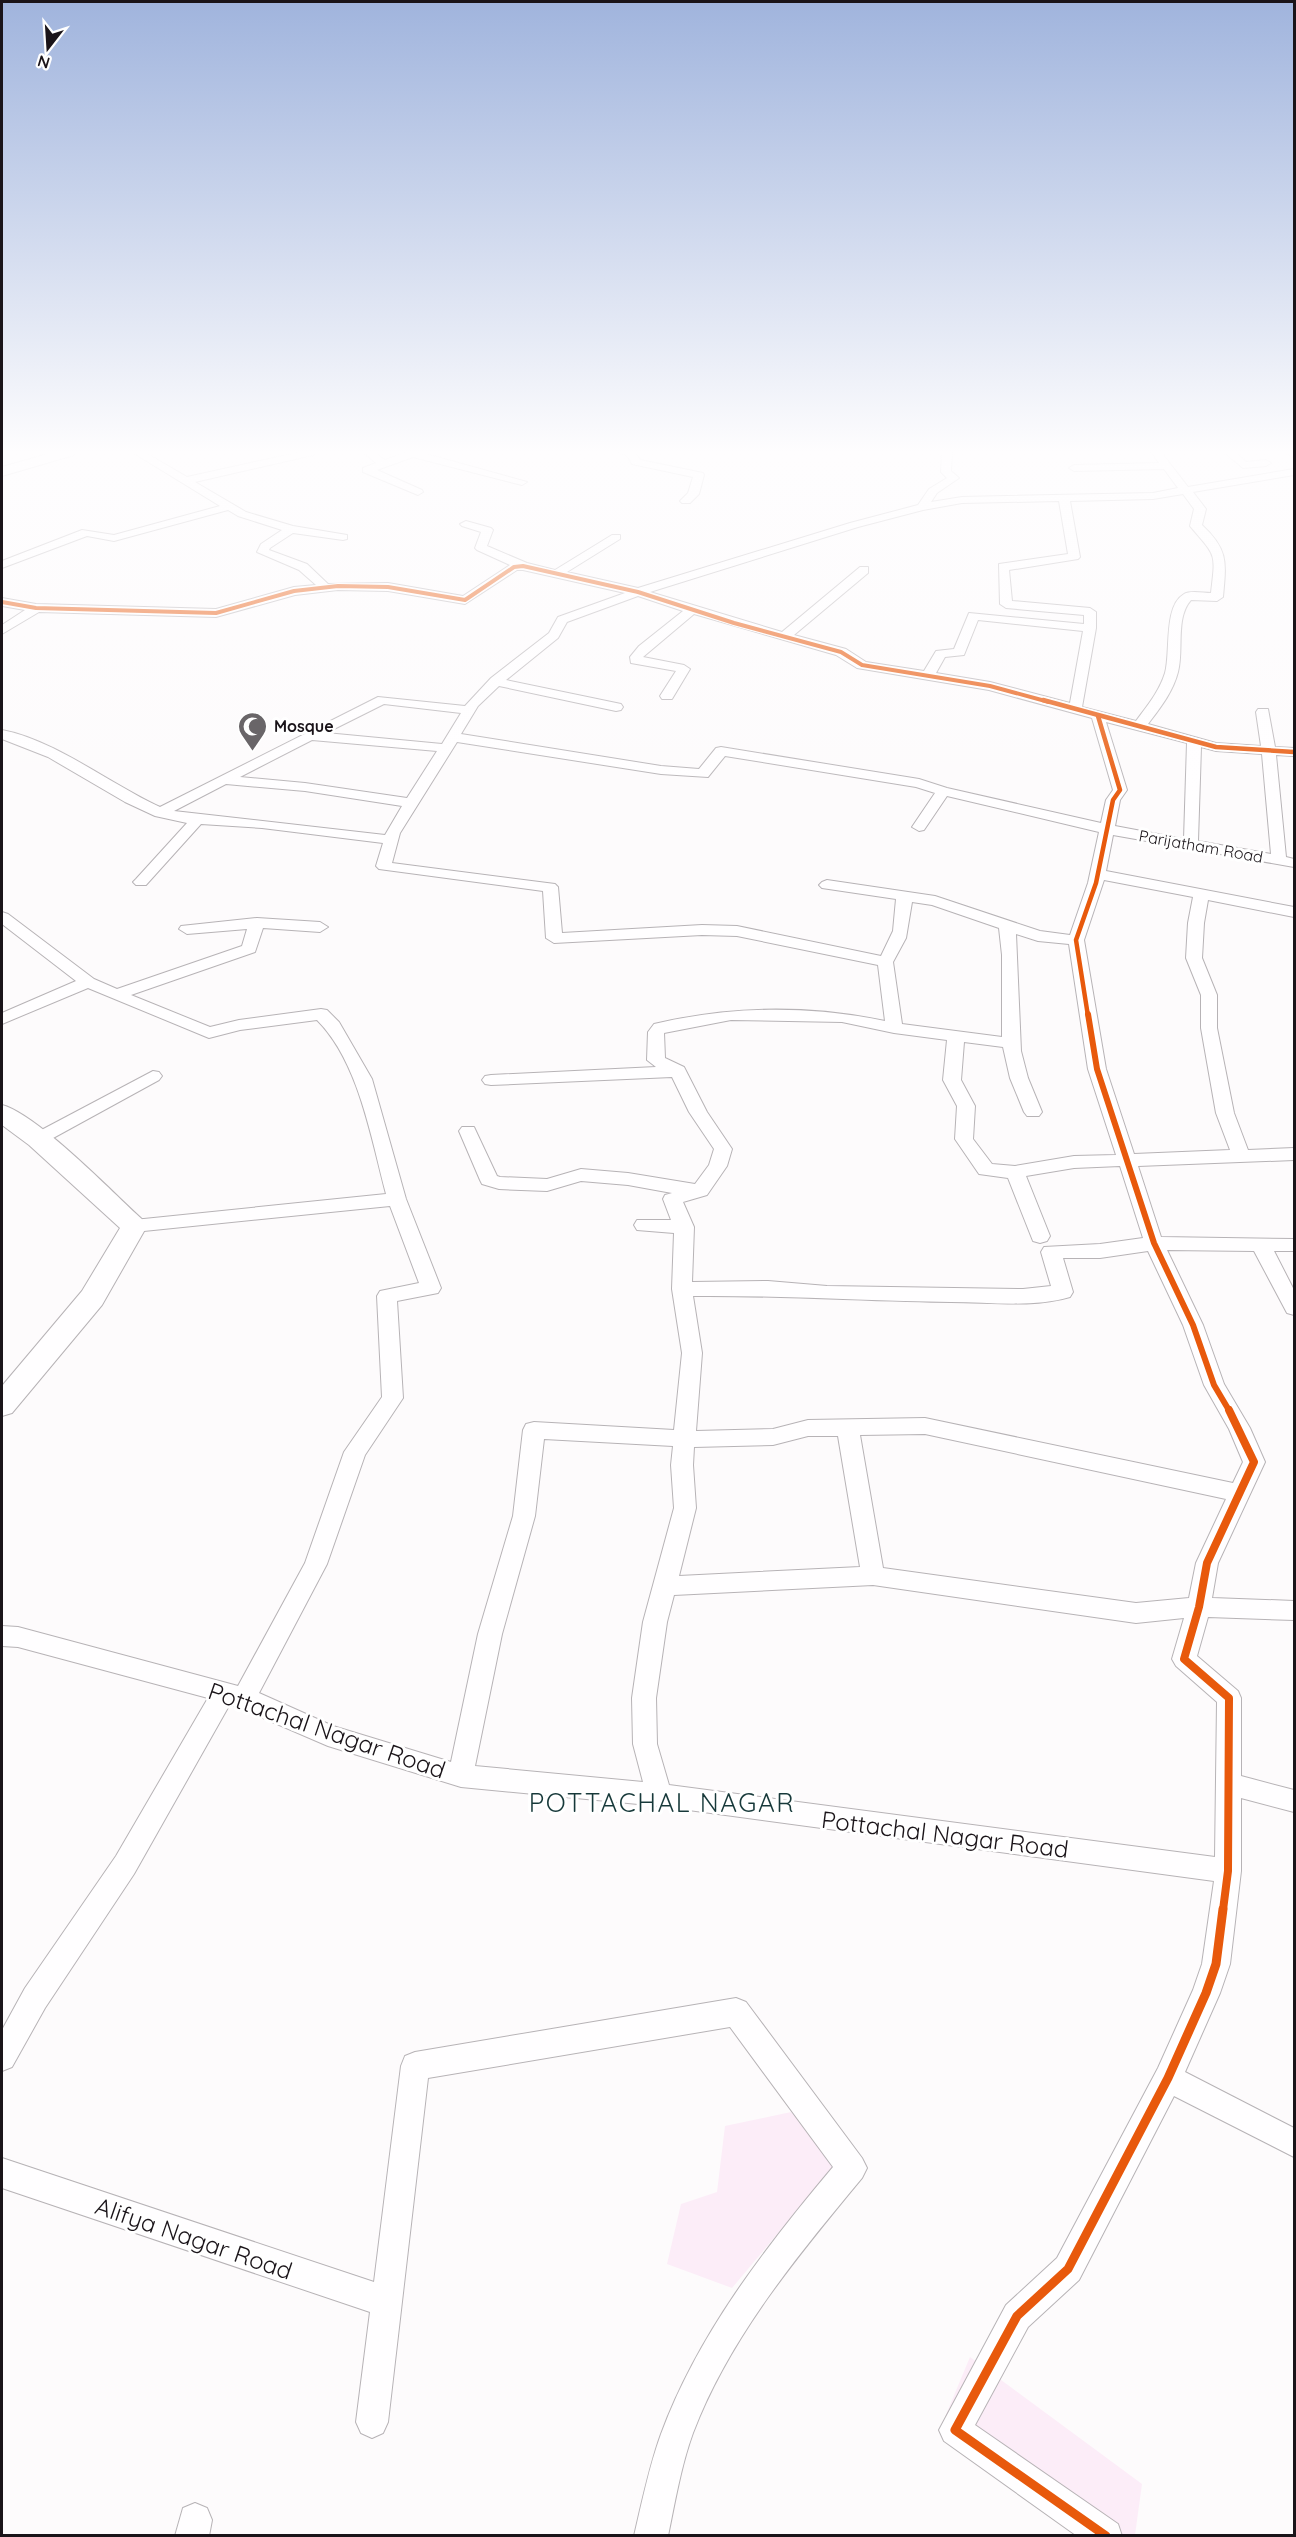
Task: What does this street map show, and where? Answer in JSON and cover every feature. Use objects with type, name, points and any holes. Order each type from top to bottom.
[{"type":"main road","points":[[2,1113],[38,1138],[134,1226],[92,1298],[2,1405]]},
{"type":"street","points":[[307,570],[325,587]]},
{"type":"street","points":[[2,602],[36,608],[216,613],[294,591],[325,587],[388,587],[465,600],[509,570]]},
{"type":"street","points":[[541,570],[638,592],[864,660],[928,676],[990,686],[1216,747],[1294,752]]},
{"type":"street","points":[[556,574],[562,570]]},
{"type":"street","points":[[708,570],[638,592],[562,620],[554,635],[496,681],[469,710],[393,833],[384,866],[432,870],[550,887],[554,938],[702,930],[737,931],[885,962]]},
{"type":"street","points":[[784,637],[864,570]]},
{"type":"street","points":[[1004,570],[1006,604],[1090,612],[1090,628],[1075,710]]},
{"type":"street","points":[[1139,728],[1167,686],[1173,666],[1176,627],[1184,599],[1188,596],[1216,597],[1219,570]]},
{"type":"street","points":[[2,630],[36,608]]},
{"type":"street","points":[[667,696],[684,669],[636,660],[636,657],[692,610]]},
{"type":"street","points":[[928,676],[941,654],[959,652],[973,616],[1090,628]]},
{"type":"street","points":[[496,681],[524,689],[616,707]]},
{"type":"street","points":[[160,813],[383,700],[469,710]]},
{"type":"street","points":[[1263,712],[1279,860]]},
{"type":"street","points":[[1098,716],[1099,750],[1115,765],[1120,790],[1113,801],[1089,908],[1077,940],[1085,1005],[1097,1069],[1154,1243],[1193,1325],[1214,1385],[1239,1428],[1254,1462],[1207,1563],[1184,1659],[1229,1698],[1228,1870],[1216,1965],[1168,2078],[1068,2269],[1017,2316],[955,2430],[1106,2535]]},
{"type":"street","points":[[2,734],[53,754],[130,799],[160,813],[197,820],[262,824],[391,840]]},
{"type":"street","points":[[312,736],[448,742]]},
{"type":"street","points":[[1191,844],[1194,741]]},
{"type":"street","name":"Parijatham Road","points":[[448,742],[704,774],[721,751],[896,779],[1107,830],[1294,863]]},
{"type":"street","points":[[224,780],[305,787],[410,803]]},
{"type":"street","points":[[919,827],[943,791]]},
{"type":"street","points":[[141,882],[197,820]]},
{"type":"street","points":[[1097,874],[1294,912]]},
{"type":"street","points":[[827,885],[935,901],[1038,936],[1077,940]]},
{"type":"street","points":[[1202,893],[1196,924],[1194,958],[1209,994],[1209,1028],[1225,1113],[1241,1155]]},
{"type":"street","points":[[894,1028],[891,988],[885,962],[897,945],[903,918],[904,896]]},
{"type":"street","points":[[2,916],[88,982],[209,1033],[239,1025],[321,1014],[333,1026],[363,1080],[397,1199],[430,1288],[387,1296],[393,1398],[355,1452],[316,1564],[125,1865],[34,1998],[2,2057]]},
{"type":"street","points":[[116,995],[249,949],[257,923]]},
{"type":"street","points":[[187,929],[257,923],[320,927]]},
{"type":"street","points":[[1007,926],[1012,954],[1011,1043],[1016,1071],[1033,1112]]},
{"type":"street","points":[[2,1019],[88,982]]},
{"type":"street","points":[[659,1795],[645,1744],[644,1698],[655,1622],[685,1508],[682,1465],[692,1353],[682,1289],[684,1227],[672,1199],[700,1191],[718,1166],[723,1149],[685,1089],[678,1071],[656,1060],[656,1032],[660,1028],[731,1015],[842,1017],[894,1028],[1011,1043]]},
{"type":"street","points":[[956,1037],[952,1080],[966,1106],[964,1139],[986,1170],[1015,1172],[1074,1162],[1126,1162],[1294,1154]]},
{"type":"street","points":[[491,1080],[678,1071]]},
{"type":"street","points":[[38,1138],[153,1076]]},
{"type":"street","points":[[468,1131],[489,1180],[499,1183],[547,1185],[581,1175],[628,1179],[700,1191]]},
{"type":"street","points":[[1015,1172],[1040,1236]]},
{"type":"street","points":[[134,1226],[397,1199]]},
{"type":"street","points":[[644,1225],[684,1227]]},
{"type":"street","points":[[682,1289],[768,1288],[827,1293],[1023,1296],[1063,1292],[1051,1252],[1100,1251],[1154,1243],[1294,1245]]},
{"type":"street","points":[[1260,1244],[1294,1308]]},
{"type":"street","points":[[461,1776],[490,1634],[524,1516],[534,1430],[684,1439],[773,1437],[808,1428],[925,1426],[1240,1493]]},
{"type":"street","points":[[848,1429],[873,1576]]},
{"type":"street","points":[[666,1586],[873,1576],[1136,1613],[1198,1607],[1294,1610]]},
{"type":"street","name":"Pottachal Nagar Road","points":[[2,1636],[18,1637],[234,1695],[328,1735],[461,1776],[659,1795],[1228,1870]]},
{"type":"street","points":[[1229,1784],[1294,1801]]},
{"type":"street","points":[[372,2422],[415,2066],[736,2012],[852,2168],[797,2237],[726,2334],[677,2434],[651,2535]]},
{"type":"street","points":[[1168,2078],[1294,2143]]},
{"type":"street","name":"Alifya Nagar Road","points":[[2,2173],[386,2302]]},
{"type":"shaded area","points":[[791,2112],[837,2163],[732,2288],[667,2264],[681,2204],[717,2192],[725,2126]]},
{"type":"shaded area","points":[[970,2357],[1142,2484],[1135,2535],[1106,2535],[945,2417]]},
{"type":"cycle path","points":[[2,602],[36,608],[216,613],[294,591],[338,586],[388,587],[465,600],[509,570]]},
{"type":"cycle path","points":[[542,570],[638,592],[734,623],[841,652],[862,665],[990,686],[1216,747],[1294,752]]},
{"type":"cycle path","points":[[1098,716],[1120,790],[1113,800],[1096,883],[1076,940],[1097,1069],[1154,1243],[1193,1325],[1214,1385],[1239,1428],[1254,1462],[1207,1563],[1199,1607],[1184,1659],[1229,1698],[1228,1871],[1216,1964],[1206,1993],[1168,2078],[1068,2269],[1017,2316],[955,2430],[1106,2536]]},
{"type":"place","name":"Mosque","points":[[253,752]]},
{"type":"district","name":"POTTACHAL NAGAR","points":[[662,1802]]}]
